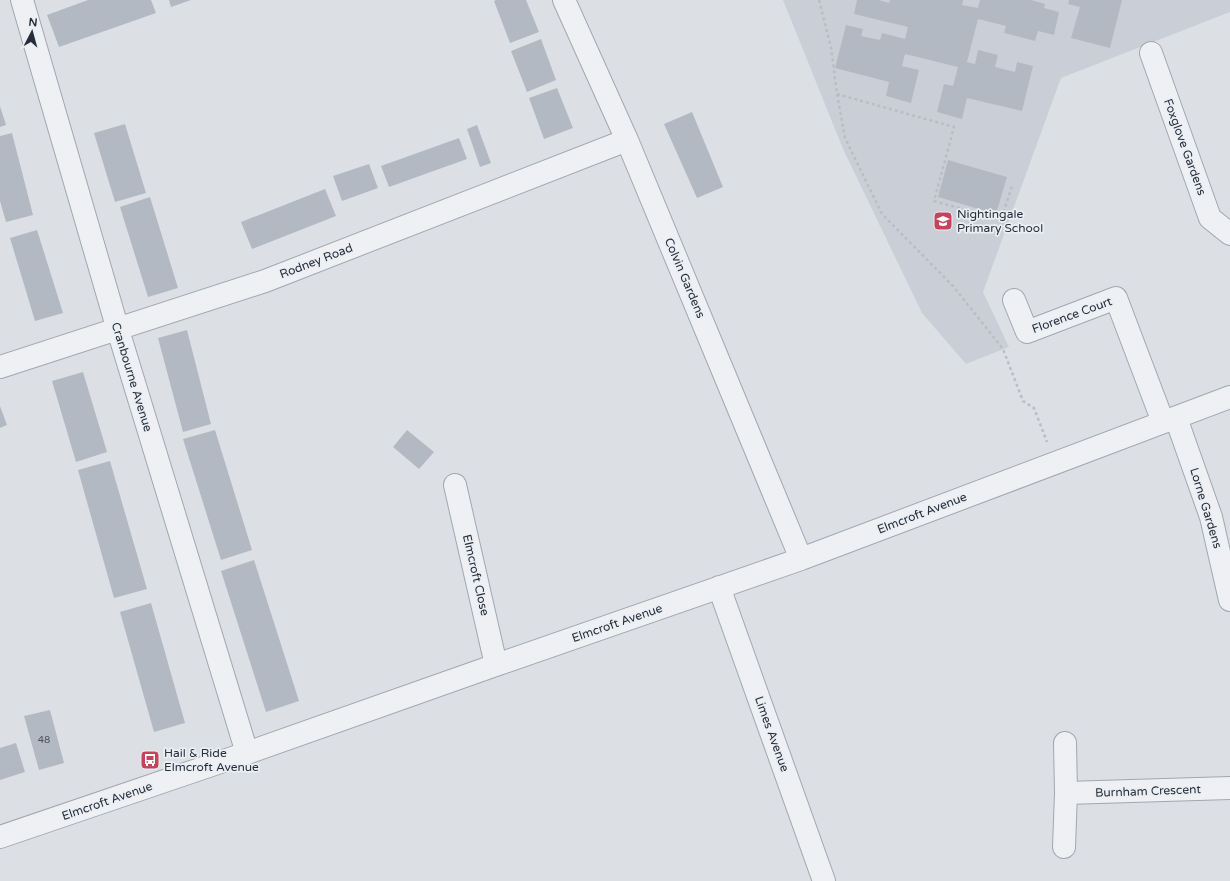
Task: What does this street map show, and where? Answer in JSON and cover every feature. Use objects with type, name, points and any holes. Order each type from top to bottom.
[{"type":"street","name":"Cranbourne Avenue","points":[[22,0],[118,330],[247,753]]},
{"type":"street","name":"Colvin Gardens","points":[[564,0],[628,140],[801,559]]},
{"type":"street","name":"Foxglove Gardens","points":[[1151,53],[1210,218],[1230,234]]},
{"type":"street","name":"Rodney Road","points":[[0,367],[118,330],[265,281],[628,140]]},
{"type":"street","name":"Florence Court","points":[[1014,300],[1026,332],[1116,298],[1170,420]]},
{"type":"street","name":"Elmcroft Avenue","points":[[0,837],[247,753],[801,559],[1230,397]]},
{"type":"street","name":"Lorne Gardens","points":[[1170,420],[1211,517],[1230,600]]},
{"type":"street","name":"Elmcroft Close","points":[[455,486],[496,665]]},
{"type":"street","name":"Limes Avenue","points":[[719,587],[824,881]]},
{"type":"street","points":[[1064,848],[1066,793],[1065,743]]},
{"type":"street","name":"Burnham Crescent","points":[[1066,793],[1230,788]]},
{"type":"path","points":[[819,0],[831,47],[837,94],[845,138],[882,214],[952,286],[1003,349],[1023,401],[1034,408],[1056,463]]},
{"type":"path","points":[[837,94],[954,127],[934,201],[1001,220],[1012,186]]},
{"type":"shaded area","name":"Nightingale Primary School","points":[[783,0],[1230,0],[1230,12],[1061,78],[983,292],[1009,347],[966,364],[922,313],[843,149]]},
{"type":"building","points":[[88,0],[151,0],[156,13],[59,47],[47,15]]},
{"type":"building","points":[[169,0],[191,0],[171,7]]},
{"type":"building","points":[[526,0],[539,32],[510,43],[494,1]]},
{"type":"building","points":[[857,0],[879,0],[889,3],[890,0],[963,0],[962,5],[978,8],[980,0],[1031,0],[1045,4],[1044,8],[1059,12],[1054,35],[1038,31],[1035,41],[1004,33],[1006,26],[978,19],[967,62],[975,64],[978,50],[998,55],[995,67],[1015,72],[1017,62],[1033,66],[1022,111],[967,98],[962,119],[937,112],[944,84],[953,86],[958,67],[905,54],[902,66],[919,70],[911,103],[886,96],[889,82],[835,68],[846,25],[863,29],[861,36],[880,40],[882,33],[905,39],[908,27],[854,14]]},
{"type":"building","points":[[1069,0],[1122,0],[1110,48],[1071,38],[1080,7],[1068,4]]},
{"type":"building","points":[[541,39],[556,80],[527,92],[511,51]]},
{"type":"building","points":[[557,88],[573,128],[544,139],[529,98]]},
{"type":"building","points":[[0,106],[6,125],[0,127]]},
{"type":"building","points":[[692,112],[723,187],[697,198],[664,124]]},
{"type":"building","points":[[125,124],[146,193],[115,202],[94,133]]},
{"type":"building","points":[[477,125],[491,163],[480,167],[467,129]]},
{"type":"building","points":[[12,133],[33,215],[6,222],[0,201],[0,136]]},
{"type":"building","points":[[459,138],[467,159],[389,187],[381,166]]},
{"type":"building","points":[[948,160],[1007,177],[996,214],[938,197]]},
{"type":"building","points":[[369,164],[378,188],[342,201],[333,176]]},
{"type":"building","points":[[325,189],[336,216],[252,249],[241,222]]},
{"type":"building","points":[[150,197],[178,288],[148,297],[120,207]]},
{"type":"building","points":[[37,230],[63,313],[35,321],[10,238]]},
{"type":"building","points":[[187,330],[211,424],[183,432],[158,338]]},
{"type":"building","points":[[83,372],[107,452],[76,462],[52,381]]},
{"type":"building","points":[[0,406],[7,425],[0,428]]},
{"type":"building","points":[[215,430],[252,550],[221,560],[183,439]]},
{"type":"building","points":[[407,430],[434,452],[419,469],[393,447]]},
{"type":"building","points":[[110,461],[147,589],[114,598],[78,470]]},
{"type":"building","points":[[254,560],[299,701],[266,712],[221,571]]},
{"type":"building","points":[[151,603],[185,723],[154,732],[120,612]]},
{"type":"building","points":[[50,710],[64,763],[39,770],[24,716]]},
{"type":"building","points":[[16,743],[25,772],[0,780],[0,748]]},
{"type":"place","name":"Nightingale Primary School","points":[[943,221]]},
{"type":"place","name":"Hail & Ride Elmcroft Avenue","points":[[150,760]]}]
